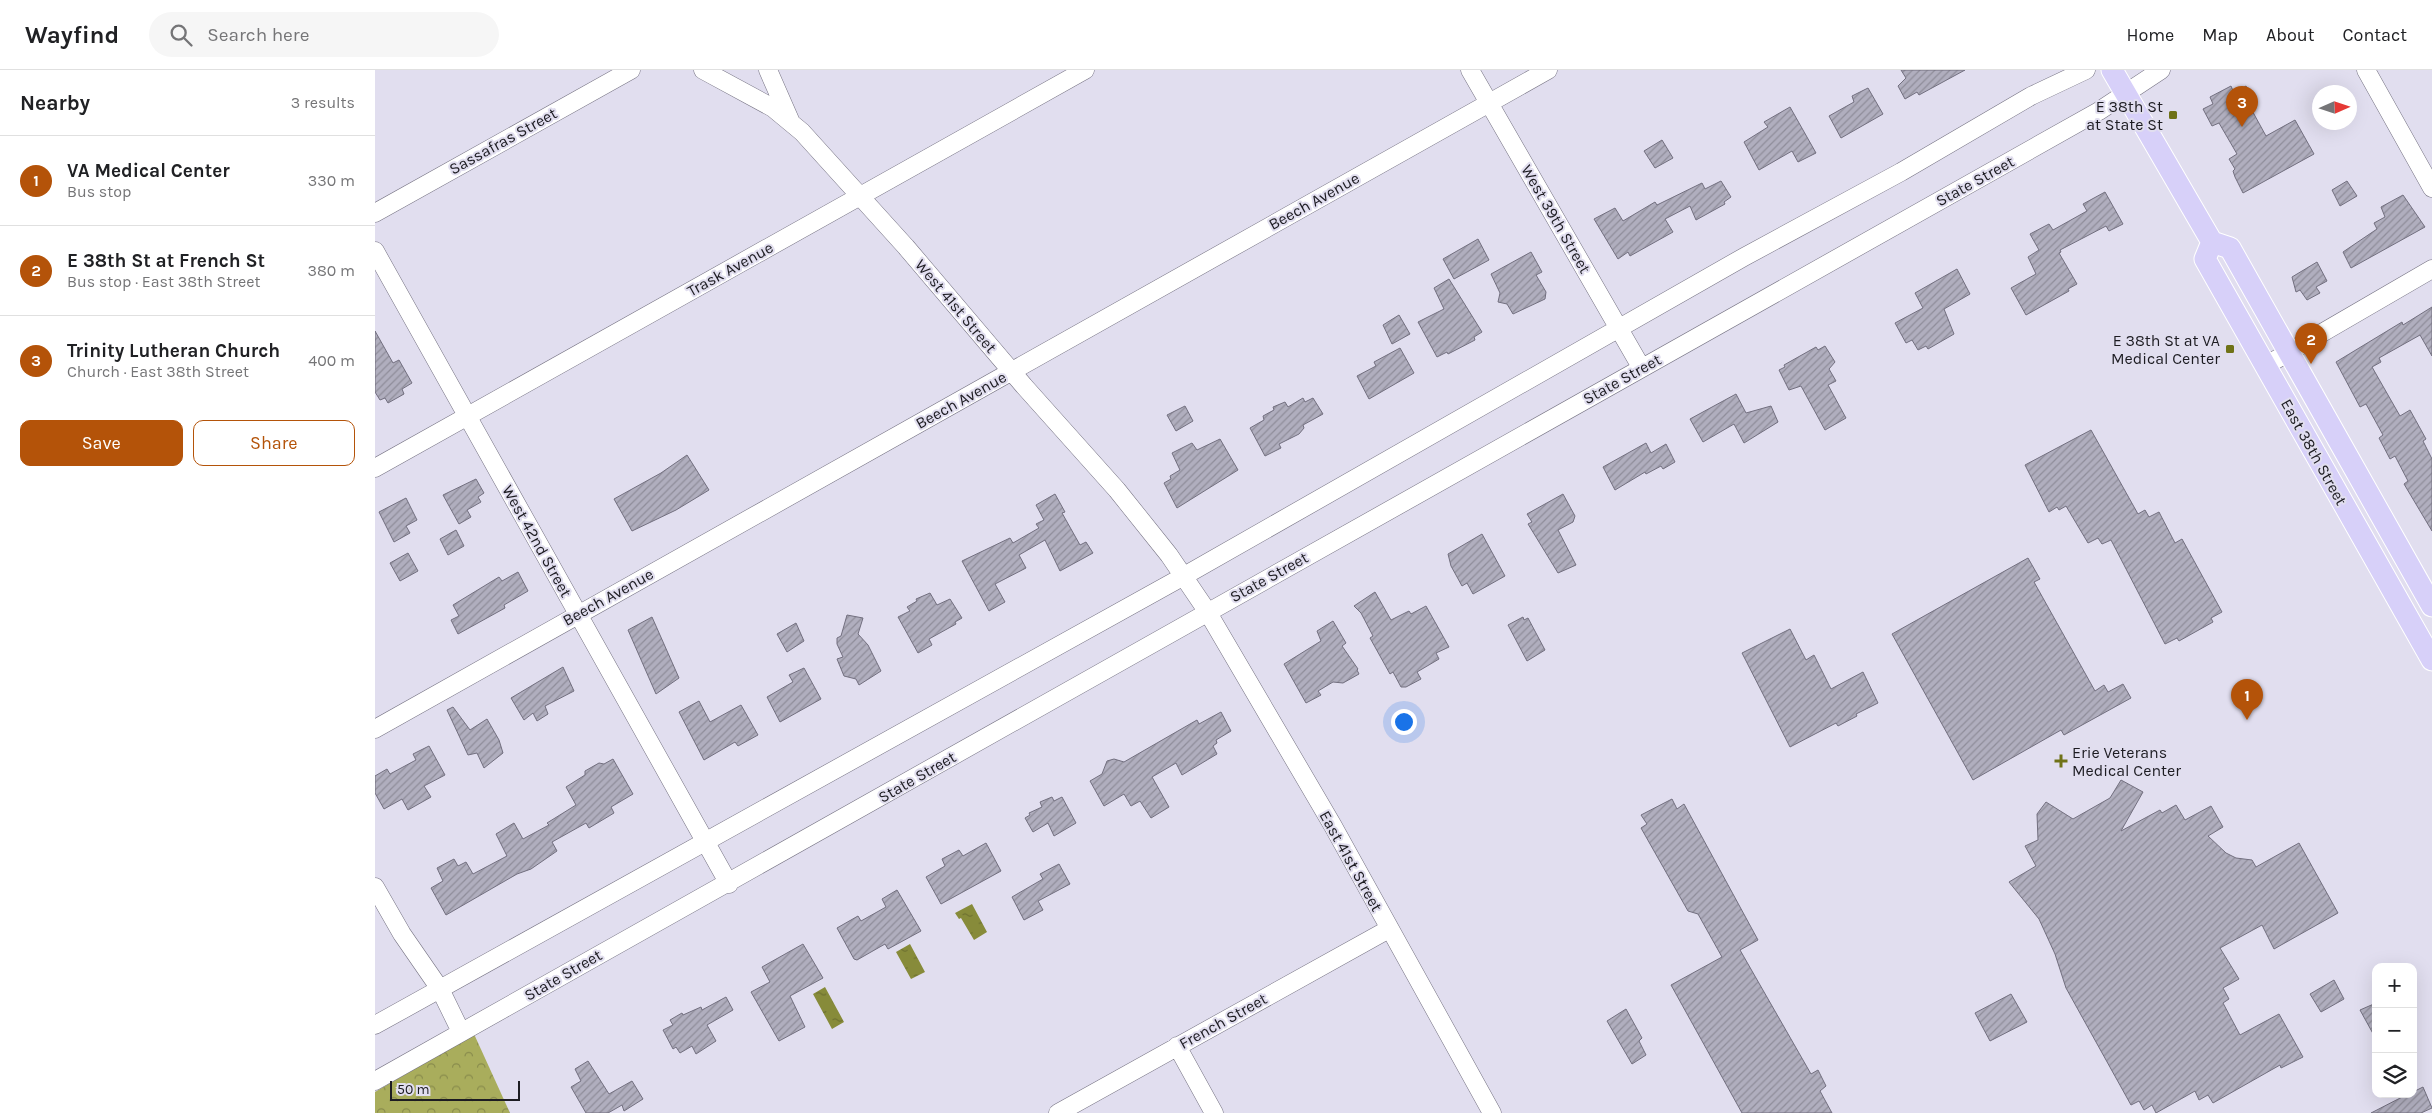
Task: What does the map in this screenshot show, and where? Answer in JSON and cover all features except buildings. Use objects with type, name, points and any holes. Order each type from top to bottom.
[{"type":"main road","name":"East 38th Street","points":[[2112,70],[2212,242],[2229,248],[2432,606]]},
{"type":"main road","name":"East 38th Street","points":[[2212,242],[2205,259],[2432,660]]},
{"type":"street","name":"Sassafras Street","points":[[375,213],[631,70]]},
{"type":"street","name":"West 41st Street","points":[[703,70],[773,108],[792,124],[860,197],[1117,490],[1183,576],[1207,612]]},
{"type":"street","name":"West 41st Street","points":[[768,70],[792,124]]},
{"type":"street","name":"Trask Avenue","points":[[375,468],[1085,70]]},
{"type":"street","name":"West 39th Street","points":[[1470,70],[1641,367]]},
{"type":"street","name":"Beech Avenue","points":[[375,729],[1548,70]]},
{"type":"street","points":[[375,1026],[1183,576],[1744,257],[1901,172],[2031,96],[2086,70]]},
{"type":"street","name":"State Street","points":[[375,1081],[729,884],[1641,367],[2099,111],[2161,70]]},
{"type":"street","points":[[2366,70],[2432,188]]},
{"type":"street","name":"West 42nd Street","points":[[375,251],[729,884]]},
{"type":"street","points":[[2265,366],[2432,269]]},
{"type":"street","name":"East 41st Street","points":[[1207,612],[1333,826],[1492,1113]]},
{"type":"street","points":[[375,887],[402,934],[440,989],[461,1032]]},
{"type":"street","name":"French Street","points":[[1058,1113],[1389,929]]},
{"type":"street","points":[[1177,1046],[1214,1113]]},
{"type":"green space","points":[[474,1034],[510,1113],[375,1113],[375,1092]]},
{"type":"water","points":[[972,904],[987,932],[974,940],[961,918],[959,919],[955,913]]},
{"type":"water","points":[[910,944],[925,972],[911,979],[896,952]]},
{"type":"water","points":[[825,987],[844,1022],[832,1029],[813,994]]},
{"type":"place","name":"E 38th St at State St","points":[[2173,115]]},
{"type":"place","name":"Trinity Lutheran Church","points":[[2242,127]]},
{"type":"place","name":"E 38th St at VA Medical Center","points":[[2230,349]]},
{"type":"place","name":"E 38th St at French St","points":[[2311,364]]},
{"type":"place","name":"VA Medical Center","points":[[2247,720]]},
{"type":"place","name":"Erie Veterans Medical Center","points":[[2061,761]]}]
